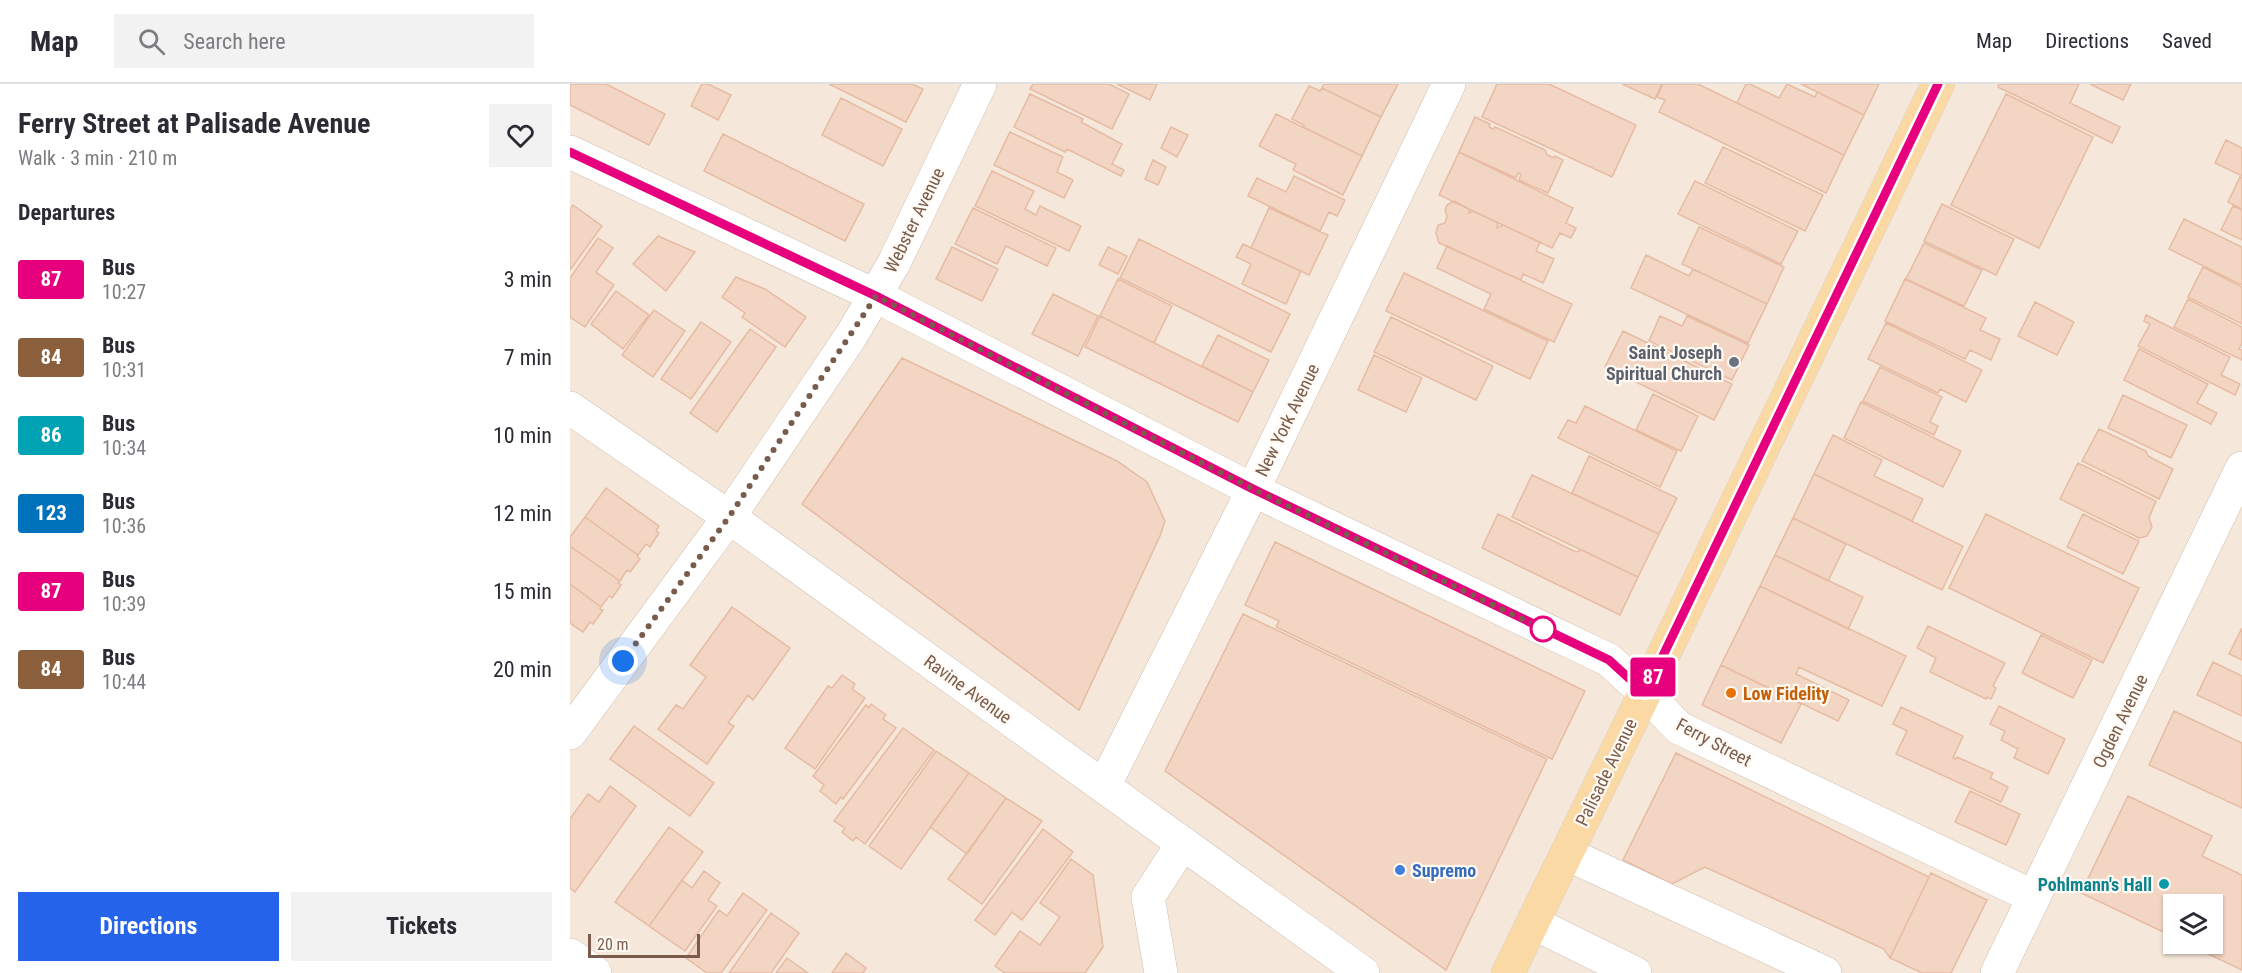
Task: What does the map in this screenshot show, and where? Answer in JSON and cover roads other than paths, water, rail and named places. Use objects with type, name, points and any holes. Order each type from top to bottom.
[{"type":"main road","name":"Palisade Avenue","points":[[1508,973],[1938,84]]},
{"type":"street","name":"Webster Avenue","points":[[570,733],[729,517],[876,296],[980,84]]},
{"type":"street","name":"New York Avenue","points":[[1104,786],[1253,489],[1449,84]]},
{"type":"street","name":"Ferry Street","points":[[570,152],[876,296],[1253,489],[1609,660],[1679,728],[2034,897]]},
{"type":"street","name":"Ravine Avenue","points":[[570,408],[729,517],[1363,973]]},
{"type":"street","name":"Ogden Avenue","points":[[1997,973],[2242,468]]},
{"type":"street","points":[[1161,973],[1148,897],[1183,843]]},
{"type":"street","points":[[1566,854],[1825,973]]},
{"type":"street","points":[[1533,923],[1635,973]]},
{"type":"street","points":[[570,955],[595,973]]},
{"type":"place","name":"Saint Joseph Spiritual Church","points":[[1734,362]]},
{"type":"place","name":"Low Fidelity","points":[[1731,693]]},
{"type":"place","name":"Supremo","points":[[1400,870]]},
{"type":"place","name":"Pohlmann's Hall","points":[[2164,884]]}]
